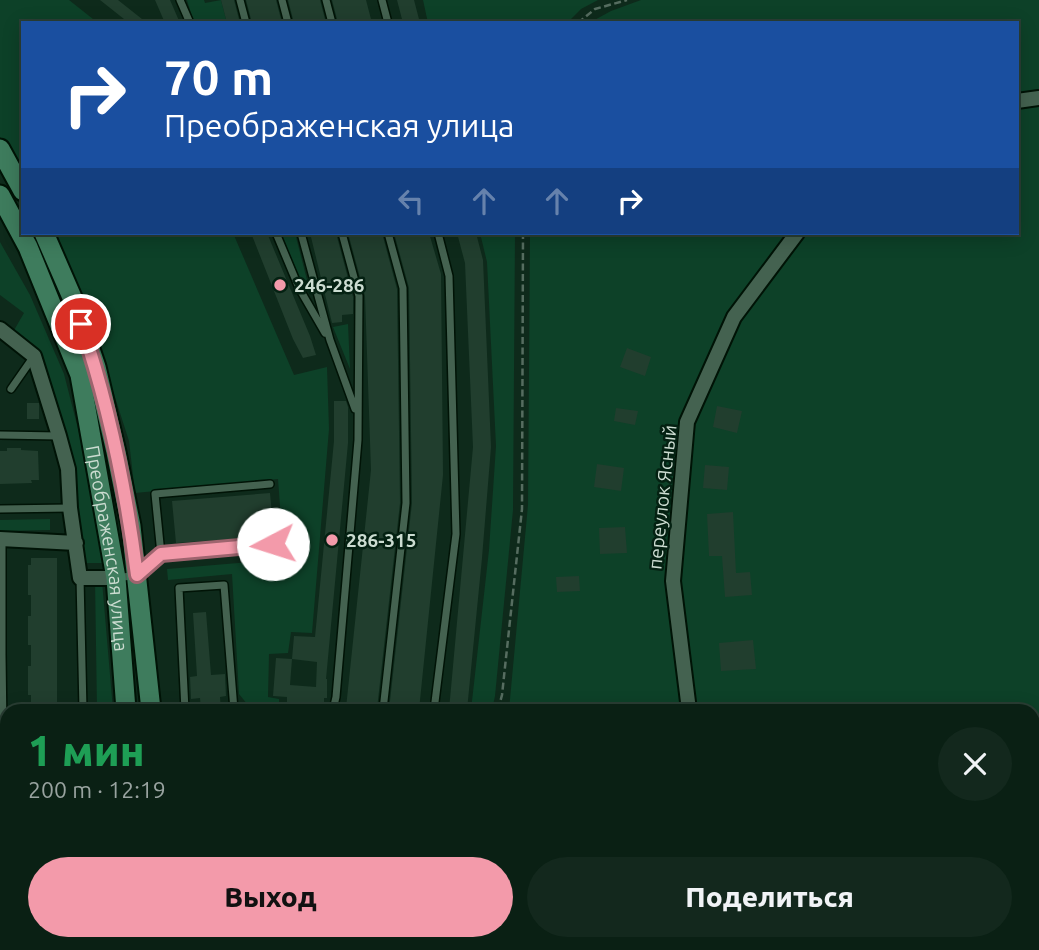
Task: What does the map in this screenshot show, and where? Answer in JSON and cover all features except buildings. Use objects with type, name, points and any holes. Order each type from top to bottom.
[{"type":"main road","points":[[0,149],[21,187]]},
{"type":"main road","name":"Преображенская улица","points":[[0,195],[21,234]]},
{"type":"main road","name":"Преображенская улица","points":[[22,235],[80,375],[116,578],[126,704]]},
{"type":"main road","name":"Преображенская улица","points":[[45,235],[74,302],[96,367],[116,452],[131,526],[149,704]]},
{"type":"street","points":[[1019,101],[1039,98]]},
{"type":"street","name":"переулок Ясный","points":[[688,704],[673,581],[687,422],[734,317],[796,235]]},
{"type":"street","points":[[0,329],[34,356]]},
{"type":"street","name":"Преображенская улица","points":[[34,356],[68,469],[70,508],[80,578]]},
{"type":"street","points":[[1,539],[76,543]]},
{"type":"street","points":[[80,578],[116,578]]},
{"type":"lane","points":[[180,0],[189,21]]},
{"type":"lane","points":[[240,0],[245,21]]},
{"type":"lane","points":[[282,0],[287,21]]},
{"type":"lane","points":[[326,0],[331,21]]},
{"type":"lane","points":[[382,0],[387,21]]},
{"type":"lane","points":[[277,235],[299,288],[330,340]]},
{"type":"lane","points":[[302,235],[330,340],[357,415]]},
{"type":"lane","points":[[334,704],[357,454],[359,296],[343,235]]},
{"type":"lane","points":[[384,704],[406,503],[403,288],[389,235]]},
{"type":"lane","points":[[435,704],[456,534],[449,276],[439,235]]},
{"type":"lane","points":[[11,389],[34,356]]},
{"type":"lane","points":[[0,435],[59,436]]},
{"type":"lane","points":[[161,554],[155,494],[270,484]]},
{"type":"lane","points":[[0,509],[70,508]]},
{"type":"lane","points":[[1,539],[2,704]]},
{"type":"lane","points":[[116,578],[137,575],[161,554],[273,544]]},
{"type":"lane","points":[[80,578],[83,704]]},
{"type":"lane","points":[[185,704],[179,588],[224,585],[234,704]]},
{"type":"path","points":[[580,21],[595,9],[627,0]]},
{"type":"path","points":[[500,704],[522,509],[523,235]]},
{"type":"green space","points":[[0,0],[69,0],[95,21],[21,21],[21,172],[0,137]]},
{"type":"green space","points":[[187,0],[204,0],[205,3],[221,0],[226,21],[193,21]]},
{"type":"green space","points":[[423,0],[598,0],[581,9],[569,21],[428,21]]},
{"type":"green space","points":[[641,0],[1039,0],[1039,704],[510,704],[528,505],[530,235],[1019,235],[1019,21],[593,21]]},
{"type":"green space","points":[[54,235],[234,235],[294,375],[327,367],[329,429],[312,633],[291,632],[288,653],[269,654],[268,697],[279,699],[279,704],[247,704],[239,694],[232,574],[168,580],[167,569],[284,559],[278,479],[135,493],[129,441],[82,294]]},
{"type":"green space","points":[[282,235],[296,235],[307,280],[300,279]]},
{"type":"green space","points":[[480,235],[515,235],[513,510],[495,696],[493,704],[472,704],[489,550],[496,446],[487,262]]},
{"type":"green space","points":[[0,242],[30,295],[64,374],[100,515],[102,563],[84,563],[65,430],[38,351],[13,332],[24,313],[0,295]]},
{"type":"green space","points":[[348,324],[350,369],[333,327]]},
{"type":"green space","points":[[50,519],[50,530],[0,531],[0,520]]},
{"type":"green space","points":[[95,580],[102,581],[112,704],[97,704]]},
{"type":"place","name":"246-286","points":[[280,285]]},
{"type":"place","name":"286-315","points":[[332,540]]},
{"type":"route","points":[[81,324],[96,367],[116,452],[131,526],[137,575],[161,554],[273,544]]}]
